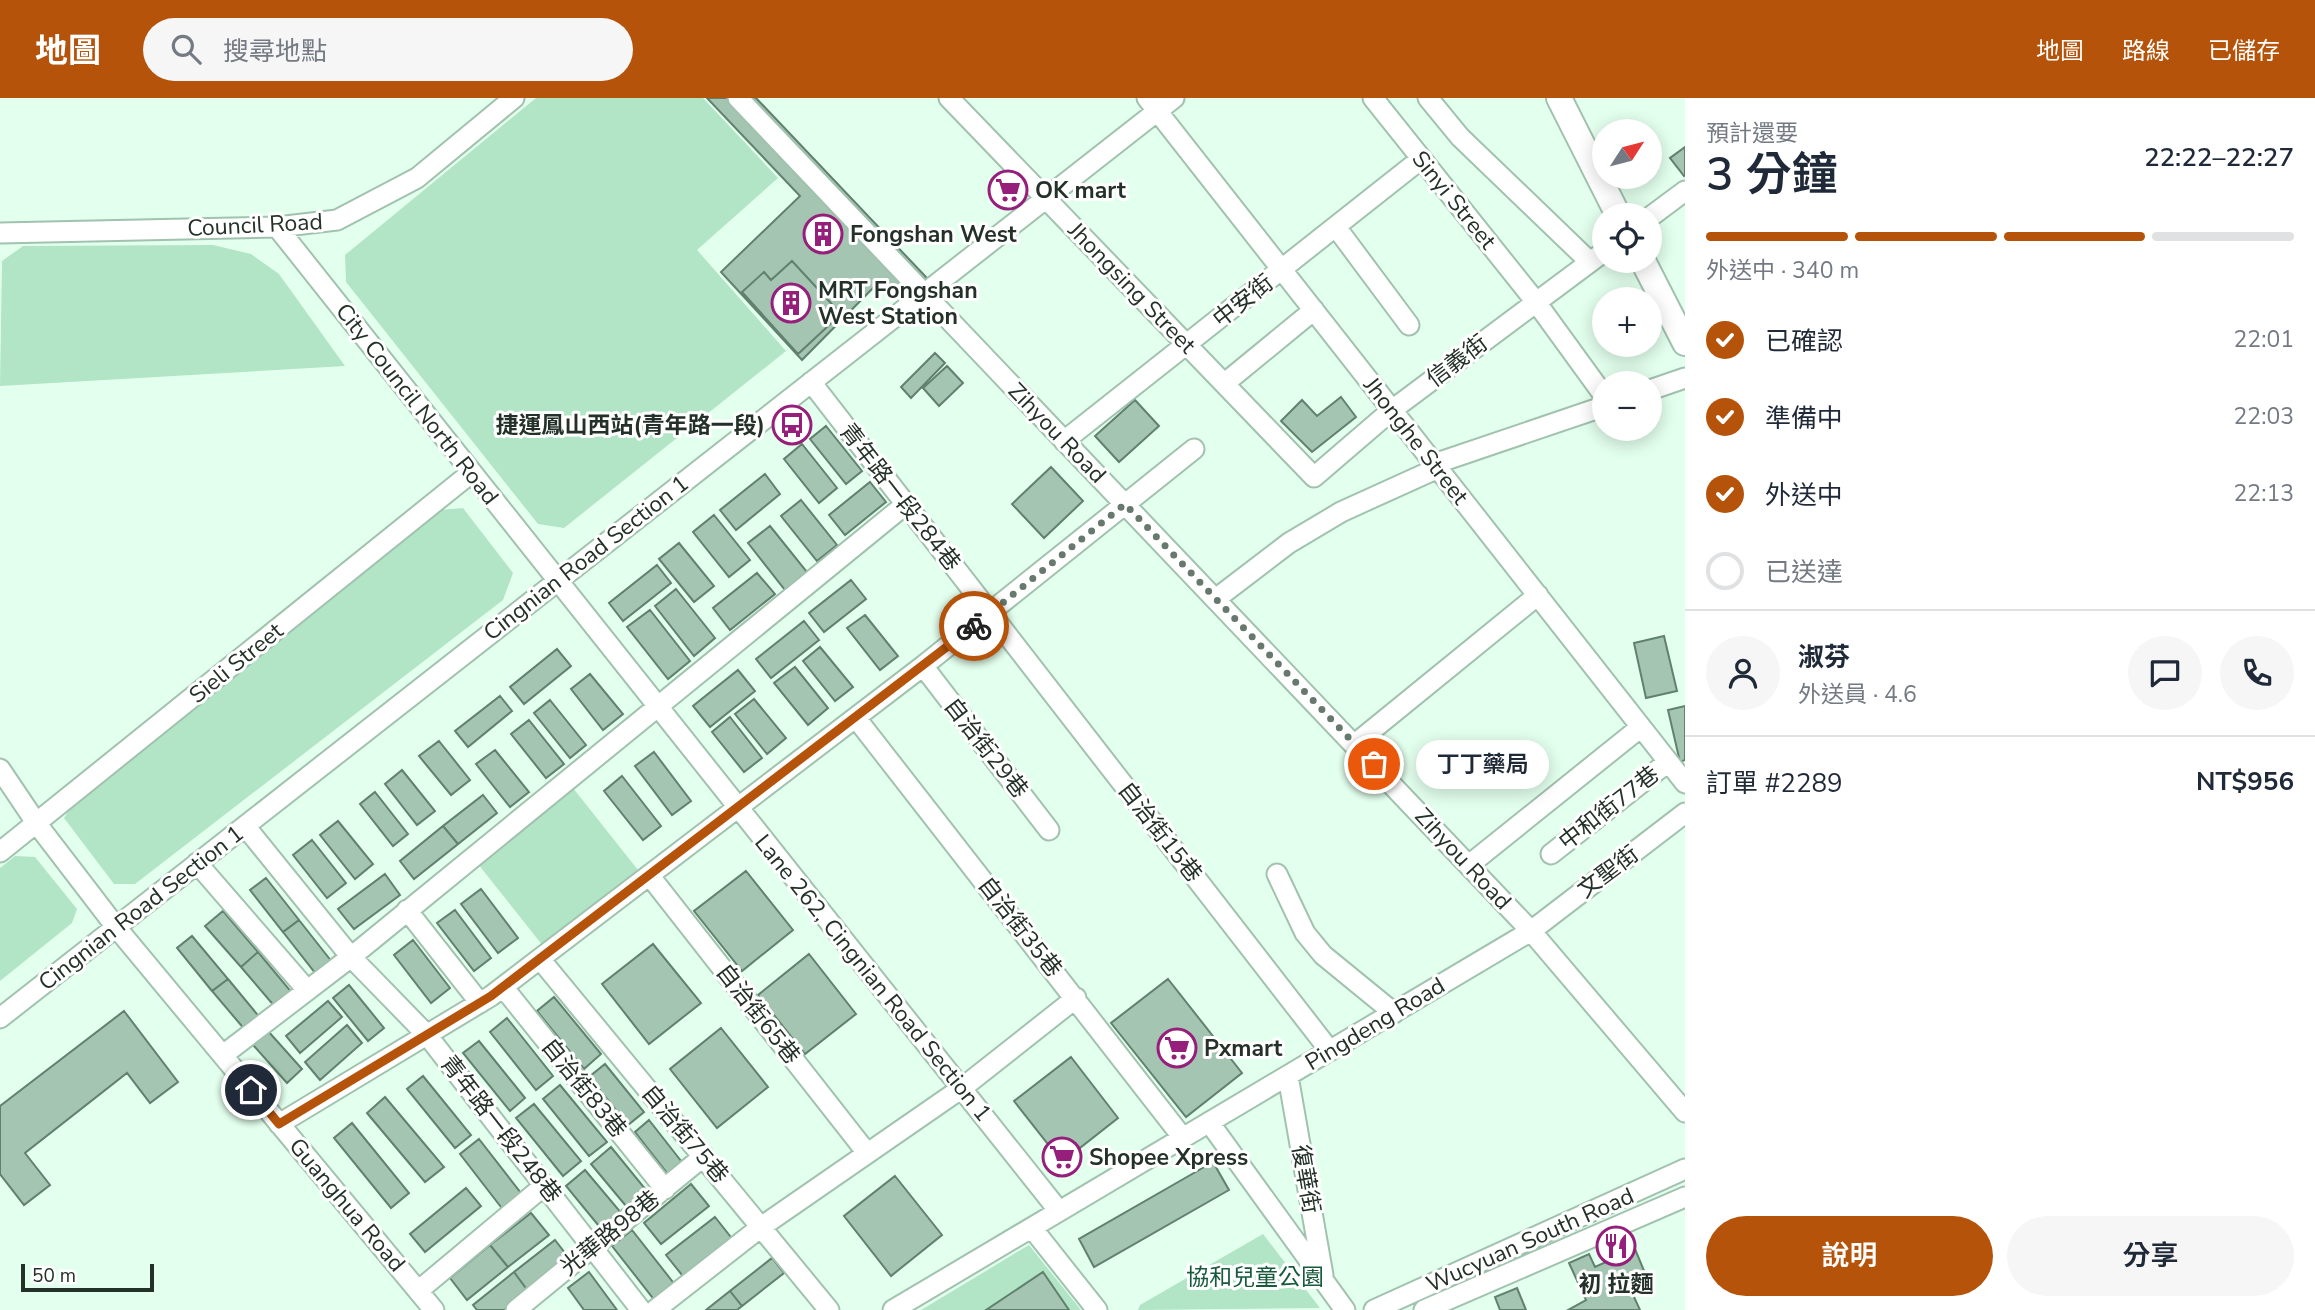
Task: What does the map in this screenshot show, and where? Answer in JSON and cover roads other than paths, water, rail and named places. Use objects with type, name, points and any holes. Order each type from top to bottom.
[{"type":"main road","points":[[1559,98],[1612,203]]},
{"type":"main road","points":[[1651,273],[1679,317],[1685,343]]},
{"type":"street","name":"Council Road","points":[[0,233],[277,227],[337,220],[417,178],[514,98]]},
{"type":"street","name":"Zihyou Road","points":[[738,98],[1217,598],[1531,931],[1685,1112]]},
{"type":"street","name":"Jhongsing Street","points":[[950,98],[1314,477]]},
{"type":"street","name":"Cingnian Road Section 1","points":[[0,1018],[1045,198],[1152,104],[1174,98]]},
{"type":"street","name":"Sinyi Street","points":[[1373,98],[1536,302],[1592,379]]},
{"type":"street","points":[[1428,98],[1460,137],[1592,252]]},
{"type":"street","name":"Jhonghe Street","points":[[1152,104],[1685,783]]},
{"type":"street","name":"中安街","points":[[1064,441],[1421,159]]},
{"type":"street","points":[[1662,208],[1685,191]]},
{"type":"street","name":"City Council North Road","points":[[277,227],[558,580]]},
{"type":"street","points":[[1336,227],[1409,325]]},
{"type":"street","name":"信義街","points":[[1314,477],[1392,410],[1592,260]]},
{"type":"street","points":[[1225,383],[1314,310]]},
{"type":"street","points":[[1662,386],[1685,378]]},
{"type":"street","name":"青年路一段284巷","points":[[811,382],[990,613]]},
{"type":"street","points":[[1217,598],[1289,543],[1341,512],[1436,466],[1592,411]]},
{"type":"street","points":[[279,1124],[503,988],[923,666],[1194,449]]},
{"type":"street","name":"Sieli Street","points":[[0,852],[471,473]]},
{"type":"street","points":[[223,1055],[351,957],[906,504]]},
{"type":"street","name":"Lane 262, Cingnian Road Section 1","points":[[558,580],[1059,1212]]},
{"type":"street","points":[[1355,744],[1538,595]]},
{"type":"street","name":"自治街15巷","points":[[990,613],[1330,1051]]},
{"type":"street","name":"自治街29巷","points":[[923,666],[1049,830]]},
{"type":"street","name":"自治街35巷","points":[[856,718],[1183,1138]]},
{"type":"street","points":[[1468,865],[1641,727]]},
{"type":"street","name":"中和街77巷","points":[[1551,854],[1668,762]]},
{"type":"street","name":"Guanghua Road","points":[[0,769],[37,824],[116,927],[434,1310]]},
{"type":"street","name":"文聖街","points":[[1531,931],[1685,814]]},
{"type":"street","name":"青年路一段248巷","points":[[245,826],[351,957],[427,1035],[641,1310]]},
{"type":"street","points":[[197,863],[307,990]]},
{"type":"street","points":[[1278,874],[1305,933],[1323,956],[1394,1013]]},
{"type":"street","name":"自治街65巷","points":[[649,875],[867,1153]]},
{"type":"street","points":[[407,910],[480,1003]]},
{"type":"street","name":"Pingdeng Road","points":[[893,1310],[1531,931]]},
{"type":"street","name":"自治街75巷","points":[[540,959],[829,1310]]},
{"type":"street","name":"自治街83巷","points":[[503,988],[664,1189]]},
{"type":"street","points":[[655,1310],[761,1227],[962,1088],[1076,998]]},
{"type":"street","name":"復華街","points":[[1287,1076],[1325,1282]]},
{"type":"street","points":[[1209,1122],[1345,1310]]},
{"type":"street","name":"光華路98巷","points":[[516,1310],[704,1156]]},
{"type":"street","name":"Wucyuan South Road","points":[[1374,1310],[1685,1170]]},
{"type":"street","points":[[418,1290],[545,1185]]},
{"type":"street","name":"Wucyuan South Road","points":[[1424,1310],[1685,1197]]},
{"type":"street","points":[[1032,1228],[1097,1310]]},
{"type":"place","name":"OK mart","points":[[1008,190]]},
{"type":"place","name":"Fongshan West","points":[[823,234]]},
{"type":"place","name":"MRT Fongshan West Station","points":[[791,303]]},
{"type":"place","name":"捷運鳳山西站(青年路一段)","points":[[792,425]]},
{"type":"place","name":"丁丁藥局","points":[[1374,764]]},
{"type":"place","name":"Pxmart","points":[[1177,1048]]},
{"type":"place","name":"Shopee Xpress","points":[[1062,1157]]},
{"type":"place","name":"初 拉麵","points":[[1616,1246]]},
{"type":"park label","name":"協和兒童公園","points":[[1255,1277]]}]
